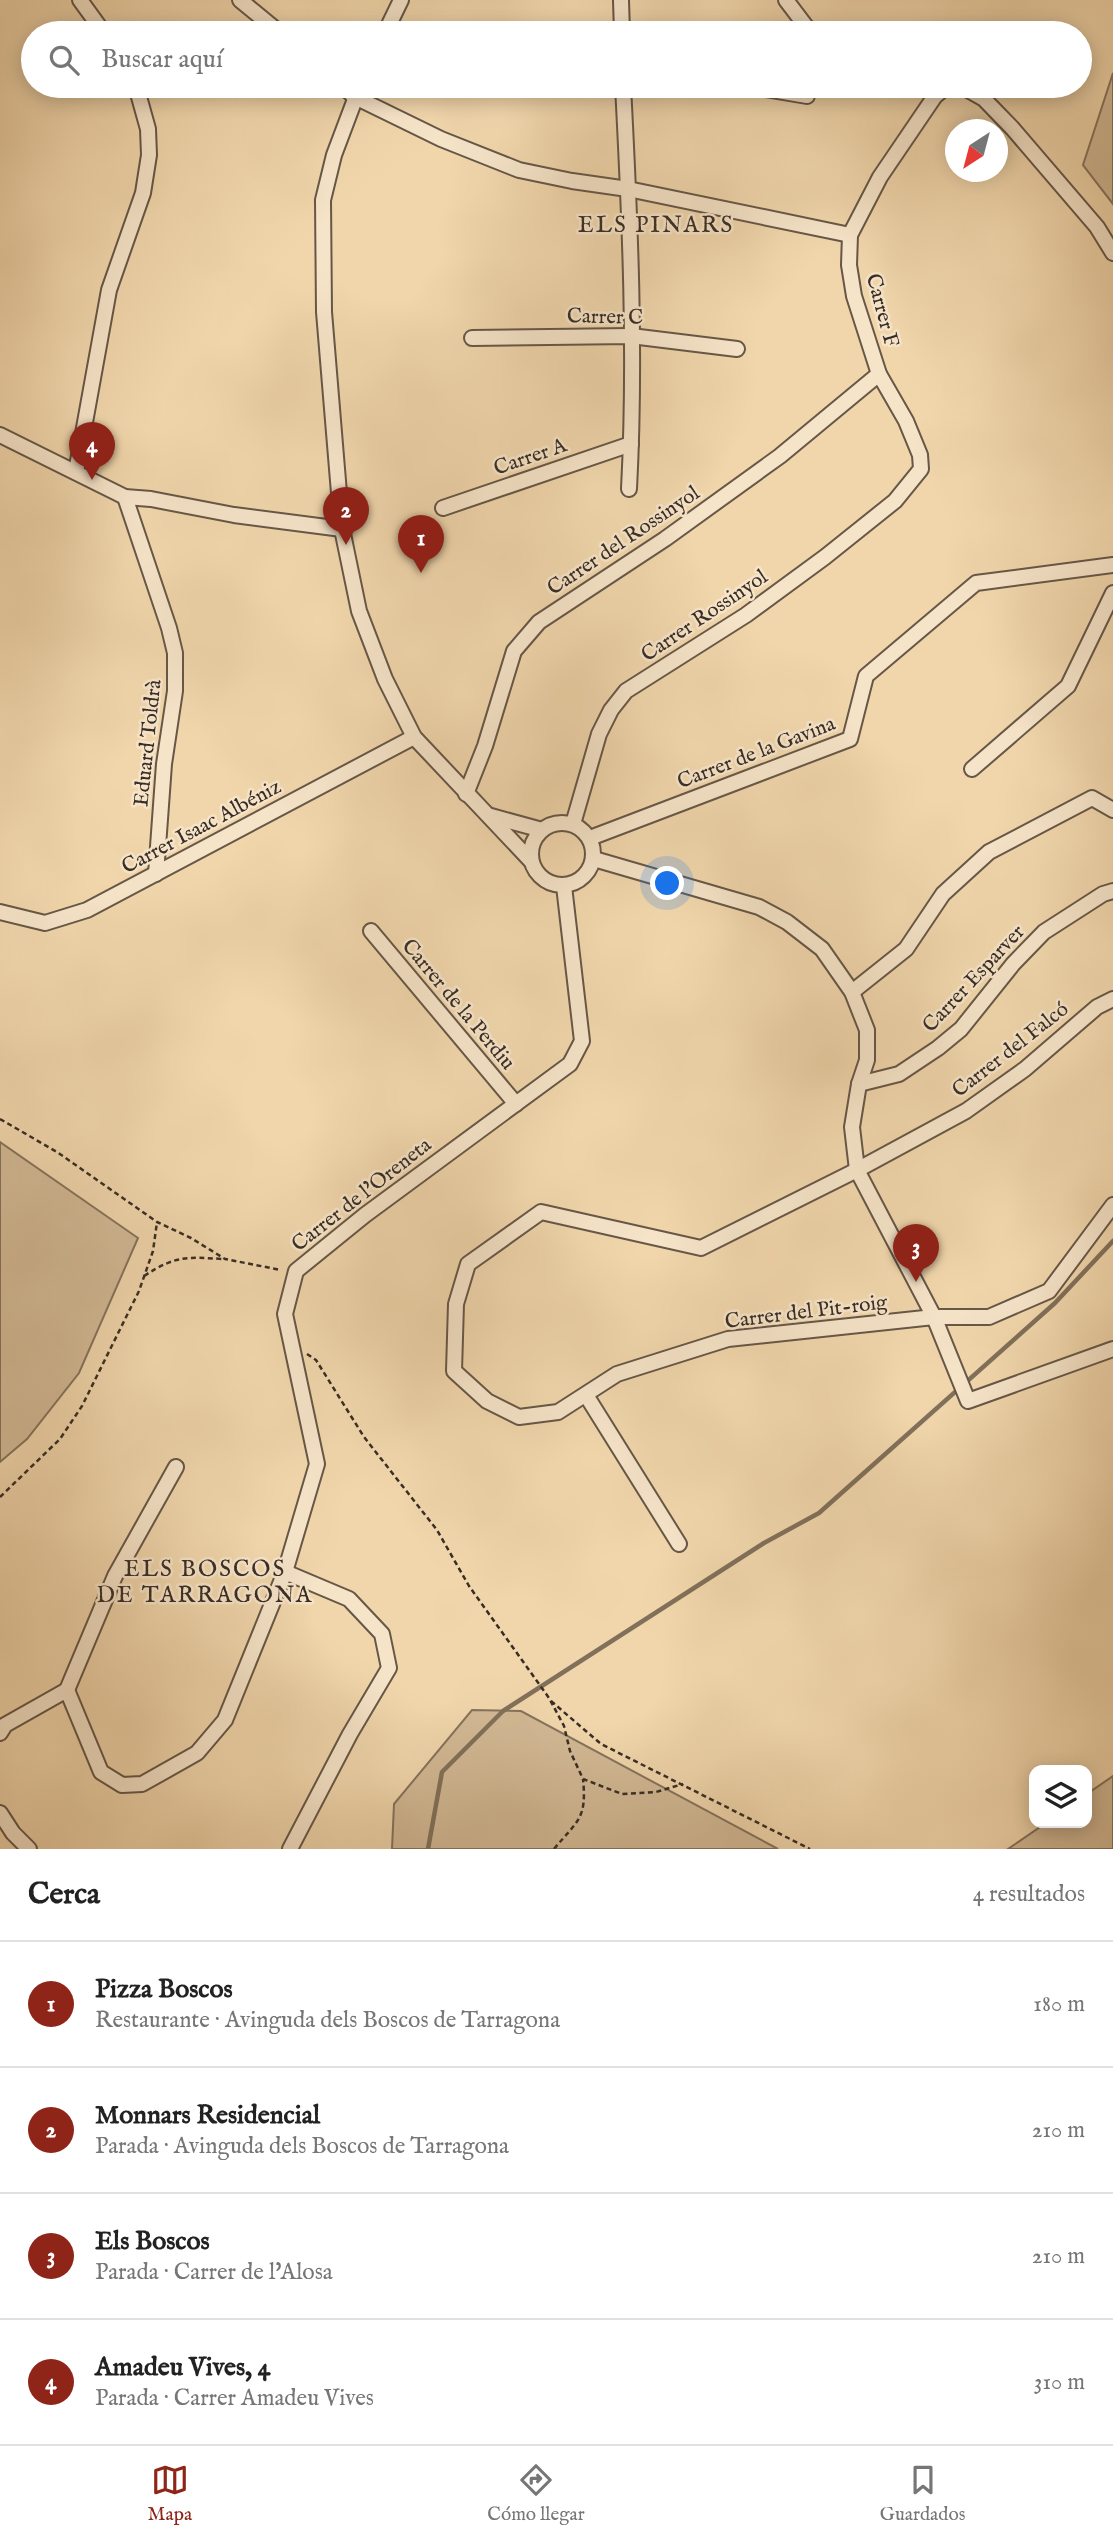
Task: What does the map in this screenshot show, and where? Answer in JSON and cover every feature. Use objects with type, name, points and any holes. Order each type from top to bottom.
[{"type":"street","points":[[80,0],[95,21]]},
{"type":"street","points":[[240,0],[265,21]]},
{"type":"street","points":[[391,21],[401,0]]},
{"type":"street","points":[[621,0],[622,21]]},
{"type":"street","points":[[786,0],[802,21]]},
{"type":"street","points":[[76,472],[109,290],[143,192],[149,155],[148,129],[139,98]]},
{"type":"street","points":[[355,98],[334,156],[323,200],[324,312],[342,529],[359,611],[385,679],[414,737],[531,861],[535,871],[543,879],[564,886],[584,877],[594,859],[590,838],[573,824],[551,824],[535,838],[531,861]]},
{"type":"street","points":[[370,98],[441,139],[519,170],[628,189],[849,235]]},
{"type":"street","points":[[624,98],[631,335],[629,489]]},
{"type":"street","name":"Carrer F","points":[[915,478],[921,469],[920,455],[906,421],[879,374],[854,296],[849,265],[849,235],[880,177],[934,98]]},
{"type":"street","points":[[982,98],[1013,129],[1097,227],[1113,253]]},
{"type":"street","name":"Carrer C","points":[[472,338],[631,335],[737,349]]},
{"type":"street","name":"Carrer del Rossinyol","points":[[466,794],[485,746],[514,651],[540,622],[664,539],[780,456],[879,374]]},
{"type":"street","points":[[0,435],[125,497],[342,529]]},
{"type":"street","name":"Carrer A","points":[[443,508],[631,444]]},
{"type":"street","name":"Carrer Rossinyol","points":[[573,824],[599,734],[611,710],[626,691],[746,615],[825,557],[895,501],[915,478]]},
{"type":"street","name":"Eduard Toldrà","points":[[125,497],[175,653],[175,691],[164,764],[156,874]]},
{"type":"street","name":"Carrer de la Gavina","points":[[590,838],[850,739],[866,676],[976,583],[1113,565]]},
{"type":"street","points":[[972,769],[1068,686],[1113,593]]},
{"type":"street","name":"Carrer Isaac Albéniz","points":[[0,912],[45,923],[87,910],[414,737]]},
{"type":"street","points":[[852,992],[906,949],[943,894],[989,852],[1092,798],[1113,810]]},
{"type":"street","points":[[490,816],[542,830]]},
{"type":"street","points":[[594,859],[759,907],[787,922],[822,949],[852,992],[867,1030],[867,1060],[859,1084],[852,1127],[857,1170],[934,1317],[967,1398],[1113,1349]]},
{"type":"street","name":"Carrer de l'Oreneta","points":[[67,1690],[101,1772],[122,1786],[142,1784],[197,1754],[225,1720],[285,1572],[317,1464],[285,1314],[296,1271],[365,1215],[570,1064],[582,1041],[564,886]]},
{"type":"street","name":"Carrer Esparver","points":[[859,1084],[899,1074],[938,1048],[961,1029],[1013,964],[1044,932],[1102,894],[1113,891]]},
{"type":"street","name":"Carrer de la Perdiu","points":[[371,931],[516,1104]]},
{"type":"street","name":"Carrer del Falcó","points":[[857,1170],[966,1111],[1025,1069],[1097,1007],[1113,999]]},
{"type":"street","name":"Carrer del Pit-roig","points":[[857,1170],[701,1248],[541,1212],[468,1264],[456,1304],[454,1371],[487,1401],[519,1417],[558,1412],[617,1374],[728,1339],[934,1317],[989,1317],[1049,1291],[1113,1205]]},
{"type":"street","points":[[586,1395],[678,1544]]},
{"type":"street","points":[[0,1733],[5,1725],[67,1690],[115,1576],[176,1466]]},
{"type":"street","points":[[285,1572],[349,1599],[382,1634],[389,1668],[350,1734],[290,1849]]},
{"type":"street","points":[[0,1813],[13,1833],[29,1849]]},
{"type":"path","points":[[0,1119],[57,1152],[158,1222],[225,1259]]},
{"type":"path","points":[[0,1497],[60,1439],[75,1417],[122,1326],[144,1276],[153,1251],[158,1222]]},
{"type":"path","points":[[144,1276],[163,1263],[183,1257],[225,1259],[275,1270],[296,1271]]},
{"type":"path","points":[[293,1345],[316,1360],[364,1437],[437,1530],[469,1586],[549,1698],[564,1726],[570,1751],[583,1779],[586,1801],[582,1814],[554,1849]]},
{"type":"path","points":[[549,1698],[601,1744],[810,1849]]},
{"type":"path","points":[[583,1779],[622,1794],[656,1792],[683,1784]]},
{"type":"shaded area","points":[[1113,73],[1113,204],[1083,165]]},
{"type":"shaded area","points":[[0,1142],[138,1238],[79,1373],[27,1439],[0,1462]]},
{"type":"shaded area","points":[[472,1710],[521,1711],[778,1849],[392,1849],[394,1804]]},
{"type":"shaded area","points":[[1113,1776],[1113,1849],[1008,1849],[1039,1828],[1092,1828],[1092,1791]]},
{"type":"waterway","points":[[428,1849],[442,1772],[503,1711],[764,1543],[819,1513],[1055,1303],[1113,1241]]},
{"type":"place","name":"Amadeu Vives, 4","points":[[92,480]]},
{"type":"place","name":"Monnars Residencial","points":[[346,545]]},
{"type":"place","name":"Pizza Boscos","points":[[421,573]]},
{"type":"place","name":"Els Boscos","points":[[916,1282]]},
{"type":"district","name":"ELS PINARS","points":[[656,224]]},
{"type":"district","name":"ELS BOSCOS DE TARRAGONA","points":[[205,1581]]}]
